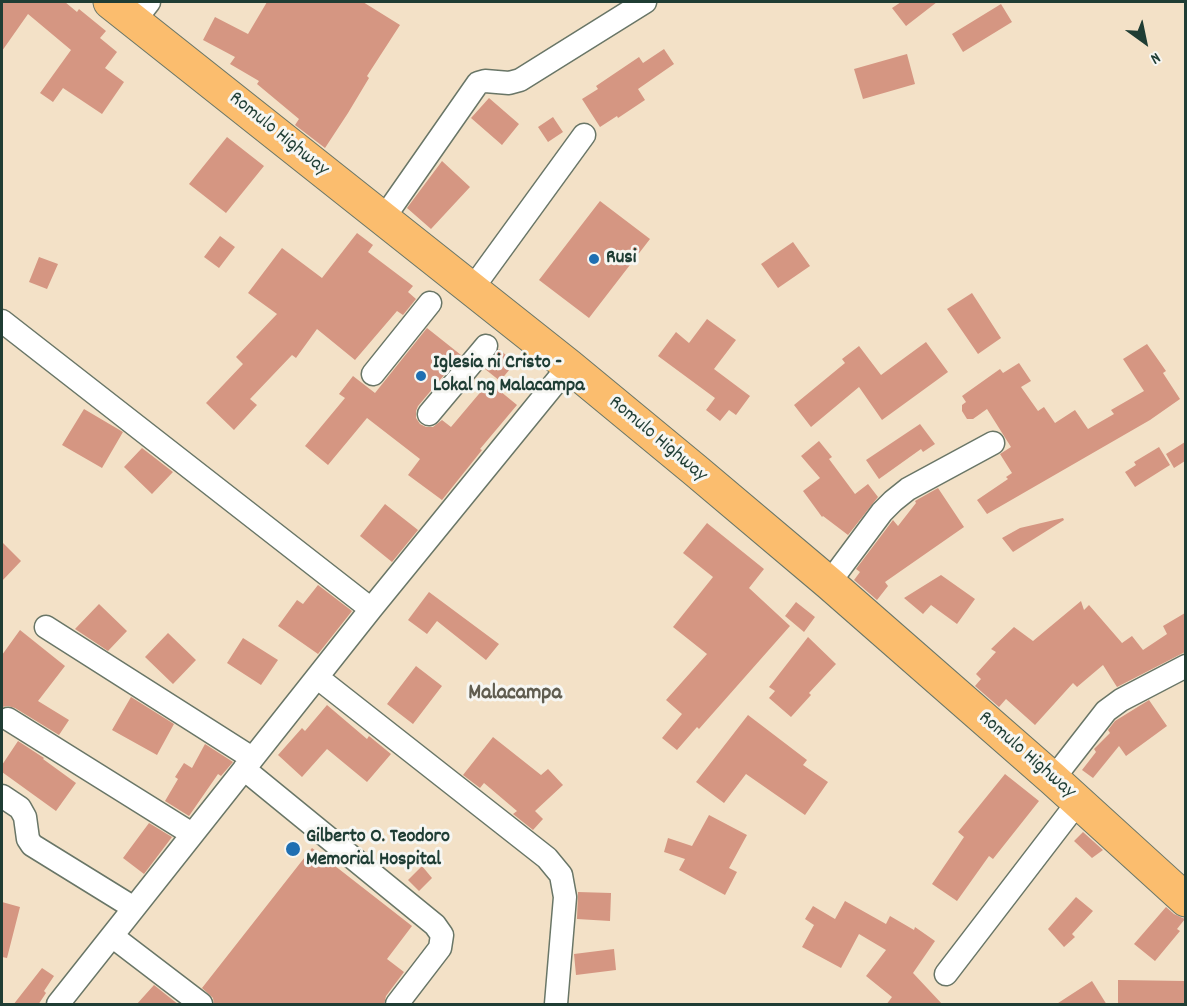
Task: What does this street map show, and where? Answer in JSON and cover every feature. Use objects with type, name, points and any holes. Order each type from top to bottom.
[{"type":"highway","name":"Romulo Highway","points":[[132,8],[383,219],[568,366],[829,583],[1053,779],[1185,900]]},
{"type":"street","points":[[383,219],[478,83],[520,81],[645,2]]},
{"type":"street","points":[[472,289],[584,135]]},
{"type":"street","points":[[373,374],[430,303]]},
{"type":"street","points":[[2,321],[371,609]]},
{"type":"street","points":[[429,414],[486,346]]},
{"type":"street","points":[[58,1005],[248,763],[568,366]]},
{"type":"street","points":[[829,583],[882,512],[893,501],[908,489],[993,443]]},
{"type":"street","points":[[46,627],[248,763],[435,925],[442,935],[440,948],[397,1005]]},
{"type":"street","points":[[1053,779],[1106,711],[1121,700],[1185,666]]},
{"type":"street","points":[[318,678],[547,858],[561,875],[565,897],[556,1005]]},
{"type":"street","points":[[8,719],[192,834]]},
{"type":"street","points":[[2,796],[21,808],[25,817],[28,839],[32,845],[134,908]]},
{"type":"street","points":[[946,974],[1078,802]]},
{"type":"street","points":[[112,936],[201,1005]]},
{"type":"building","points":[[2,2],[65,2],[77,12],[79,9],[106,31],[100,38],[117,52],[105,68],[124,82],[102,114],[63,88],[53,102],[40,93],[71,50],[28,14],[2,51]]},
{"type":"building","points":[[267,2],[363,2],[400,25],[325,148],[295,125],[299,119],[257,84],[259,81],[230,64],[235,57],[203,40],[215,17],[248,34]]},
{"type":"building","points":[[901,2],[937,2],[906,26],[892,8]]},
{"type":"building","points":[[1001,4],[1012,22],[963,52],[952,34]]},
{"type":"building","points":[[664,49],[674,64],[638,89],[645,100],[600,127],[582,99],[598,89],[596,86],[639,57],[643,63]]},
{"type":"building","points":[[907,54],[915,84],[863,99],[854,69]]},
{"type":"building","points":[[489,98],[519,124],[502,145],[471,118]]},
{"type":"building","points":[[553,117],[563,132],[548,142],[538,127]]},
{"type":"building","points":[[227,137],[264,166],[226,213],[189,184]]},
{"type":"building","points":[[442,161],[470,187],[431,229],[407,208]]},
{"type":"building","name":"Rusi","points":[[600,201],[650,239],[589,318],[539,280]]},
{"type":"building","points":[[357,233],[373,245],[368,252],[413,286],[408,292],[416,299],[403,315],[397,311],[355,360],[317,329],[296,358],[292,355],[250,399],[257,405],[234,430],[206,403],[243,364],[236,357],[277,314],[248,293],[282,248],[322,278]]},
{"type":"building","points":[[220,236],[235,247],[219,268],[204,257]]},
{"type":"building","points":[[793,242],[810,266],[778,288],[761,264]]},
{"type":"building","points":[[39,257],[58,264],[47,289],[29,282]]},
{"type":"building","points":[[972,293],[1001,338],[978,354],[947,309]]},
{"type":"building","points":[[707,319],[736,340],[714,369],[750,396],[736,415],[729,410],[720,421],[706,410],[715,398],[658,356],[676,332],[689,343]]},
{"type":"building","points":[[427,328],[461,355],[418,406],[416,418],[420,424],[433,427],[442,420],[451,427],[489,382],[517,405],[442,500],[408,475],[420,459],[367,418],[328,465],[305,446],[345,398],[339,394],[353,376],[375,393]]},
{"type":"building","points":[[926,342],[948,372],[882,420],[859,387],[811,427],[794,405],[845,363],[842,359],[859,346],[881,375]]},
{"type":"building","points":[[1147,344],[1166,371],[1163,373],[1180,399],[1150,420],[987,514],[977,500],[1008,479],[1006,477],[1012,473],[1000,454],[1011,447],[987,409],[973,419],[967,419],[962,411],[962,405],[966,402],[962,396],[1000,369],[1003,373],[1019,363],[1031,381],[1021,387],[1038,411],[1044,407],[1055,423],[1075,410],[1088,429],[1114,414],[1111,410],[1144,391],[1123,359]]},
{"type":"building","points":[[499,349],[515,363],[500,381],[485,369]]},
{"type":"building","points":[[84,409],[123,432],[102,468],[62,445]]},
{"type":"building","points":[[920,424],[935,444],[923,452],[921,449],[879,479],[866,460]]},
{"type":"building","points":[[819,441],[832,457],[829,459],[855,494],[868,484],[878,497],[848,535],[822,517],[803,491],[820,478],[801,456]]},
{"type":"building","points":[[1185,442],[1185,461],[1174,468],[1166,454]]},
{"type":"building","points":[[1159,447],[1170,465],[1135,487],[1125,472],[1136,465],[1134,462]]},
{"type":"building","points":[[142,448],[173,472],[152,494],[124,467]]},
{"type":"building","points":[[938,488],[964,527],[885,582],[888,586],[877,600],[854,580],[860,572],[856,569],[893,520],[898,526],[916,503],[915,501]]},
{"type":"building","points":[[385,504],[418,530],[392,562],[360,536]]},
{"type":"building","points":[[1063,518],[1064,520],[1013,552],[1002,538],[1020,528]]},
{"type":"building","points":[[707,523],[764,569],[749,588],[790,626],[699,729],[697,727],[677,750],[662,738],[682,714],[666,700],[707,654],[673,627],[713,577],[683,553]]},
{"type":"building","points":[[2,542],[21,561],[2,581]]},
{"type":"building","points":[[941,575],[975,599],[957,624],[931,605],[923,614],[904,598]]},
{"type":"building","points":[[318,585],[352,611],[318,654],[278,626],[297,600],[303,604]]},
{"type":"building","points":[[429,592],[499,644],[486,660],[437,621],[427,634],[408,620]]},
{"type":"building","points":[[1081,601],[1084,610],[1089,605],[1122,643],[1132,636],[1143,650],[1167,634],[1163,626],[1185,613],[1185,652],[1117,687],[1103,665],[1077,687],[1073,683],[1035,725],[1006,699],[999,707],[975,686],[981,679],[976,674],[996,652],[991,649],[1014,627],[1033,641]]},
{"type":"building","points":[[796,602],[815,617],[804,632],[785,616]]},
{"type":"building","points":[[99,604],[127,631],[108,651],[75,629]]},
{"type":"building","points":[[20,630],[65,666],[38,701],[69,720],[59,735],[15,708],[2,707],[2,655]]},
{"type":"building","points":[[168,633],[196,660],[173,684],[145,657]]},
{"type":"building","points":[[808,637],[836,664],[809,693],[811,695],[791,717],[769,698],[775,691],[769,687]]},
{"type":"building","points":[[243,638],[278,660],[261,685],[227,663]]},
{"type":"building","points":[[416,666],[442,686],[413,724],[387,704]]},
{"type":"building","points":[[131,697],[174,724],[157,755],[112,730]]},
{"type":"building","points":[[1149,700],[1167,726],[1126,756],[1119,746],[1093,778],[1082,770],[1096,752],[1094,749],[1110,733],[1108,730],[1115,721]]},
{"type":"building","points":[[327,705],[367,739],[369,736],[391,754],[367,782],[327,749],[302,777],[278,755],[302,728],[305,731]]},
{"type":"building","points":[[748,715],[807,760],[803,765],[828,782],[805,815],[746,774],[724,803],[696,782]]},
{"type":"building","points":[[493,737],[541,775],[548,769],[563,785],[535,811],[543,819],[533,830],[513,814],[517,811],[484,783],[480,788],[463,775]]},
{"type":"building","points":[[18,741],[76,783],[56,811],[2,772],[2,765]]},
{"type":"building","points":[[205,744],[233,762],[221,776],[218,774],[189,816],[165,801],[184,763],[192,768]]},
{"type":"building","points":[[1005,774],[1039,801],[993,859],[989,856],[957,901],[932,884],[964,837],[958,832]]},
{"type":"building","points":[[709,815],[747,835],[729,868],[737,872],[725,895],[679,870],[685,859],[664,852],[668,838],[692,846]]},
{"type":"building","points":[[149,823],[172,837],[144,874],[123,858]]},
{"type":"building","points":[[1083,832],[1103,850],[1092,858],[1074,841]]},
{"type":"building","points":[[312,848],[412,926],[387,959],[404,972],[386,996],[384,1005],[214,1005],[213,998],[202,988]]},
{"type":"building","points":[[422,866],[432,878],[419,891],[408,880]]},
{"type":"building","points":[[578,892],[611,893],[610,921],[577,919]]},
{"type":"building","points":[[1076,897],[1093,911],[1072,934],[1075,937],[1064,947],[1048,929]]},
{"type":"building","points":[[845,901],[886,924],[890,916],[914,930],[915,927],[935,941],[913,973],[943,1005],[886,1005],[892,997],[866,976],[886,950],[859,934],[841,968],[802,947],[814,925],[805,919],[813,906],[835,919]]},
{"type":"building","points":[[2,902],[20,907],[7,958],[2,957]]},
{"type":"building","points":[[1166,907],[1185,919],[1177,929],[1180,931],[1155,961],[1134,944]]},
{"type":"building","points":[[614,949],[616,970],[576,975],[574,954]]},
{"type":"building","points":[[42,968],[54,976],[38,1005],[13,1005]]},
{"type":"building","points":[[1118,980],[1185,981],[1185,1005],[1118,1005]]},
{"type":"building","points":[[1092,981],[1107,1005],[1055,1005]]},
{"type":"building","points":[[154,985],[179,1005],[136,1005]]},
{"type":"place","name":"Rusi","points":[[594,259]]},
{"type":"place","name":"Iglesia ni Cristo - Lokal ng Malacampa","points":[[421,376]]},
{"type":"place","name":"Gilberto O. Teodoro Memorial Hospital","points":[[293,849]]},
{"type":"district","name":"Malacampa","points":[[515,695]]}]
